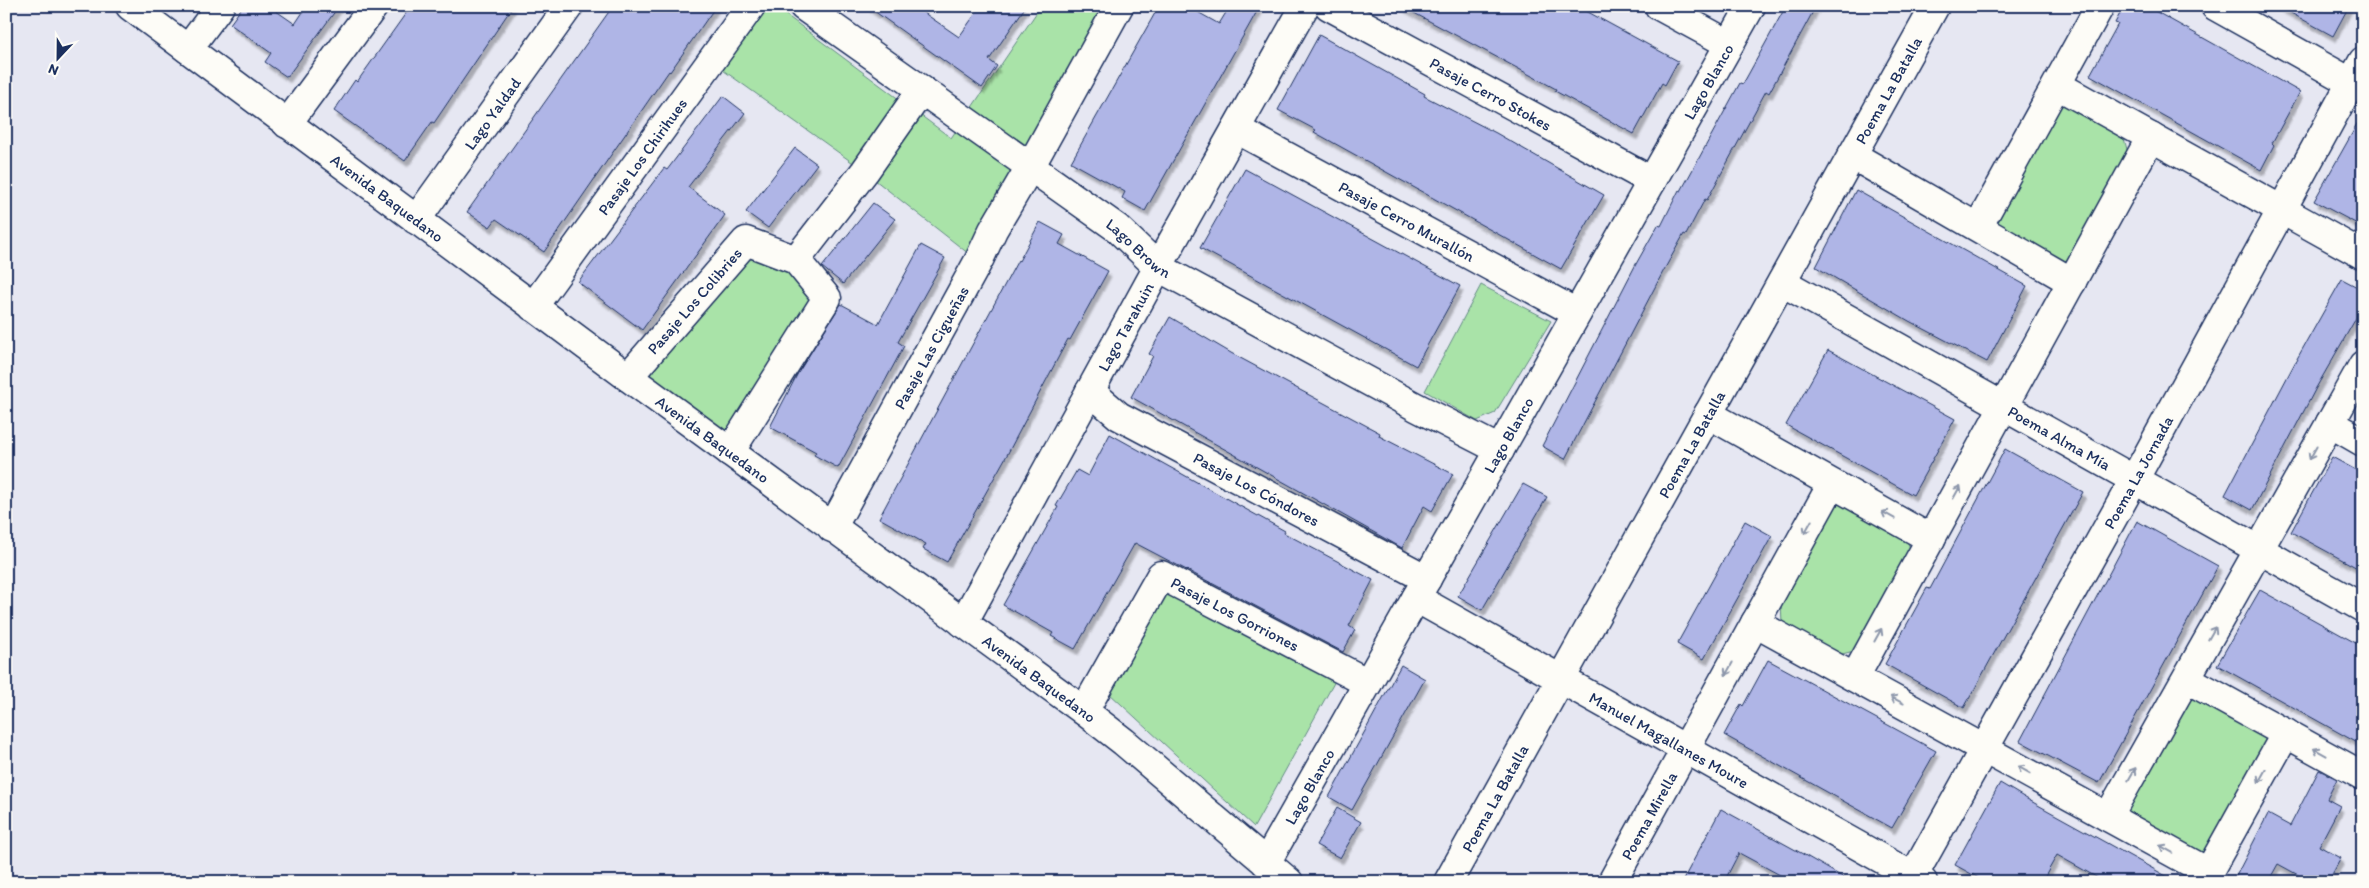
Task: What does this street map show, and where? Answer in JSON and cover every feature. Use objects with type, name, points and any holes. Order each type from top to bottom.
[{"type":"street","name":"Avenida Baquedano","points":[[130,6],[533,307],[1124,742],[1266,864],[1290,882]]},
{"type":"street","points":[[188,49],[220,6]]},
{"type":"street","points":[[287,124],[374,6]]},
{"type":"street","name":"Lago Yaldad","points":[[416,220],[569,6]]},
{"type":"street","name":"Pasaje Los Chirihues","points":[[533,307],[751,6]]},
{"type":"street","name":"Lago Brown","points":[[803,6],[1117,228],[1158,267],[1416,407],[1500,450]]},
{"type":"street","name":"Lago Tarahuin","points":[[963,623],[1158,267],[1305,6]]},
{"type":"street","name":"Pasaje Cerro Stokes","points":[[1328,6],[1652,182]]},
{"type":"street","points":[[1659,6],[1729,44]]},
{"type":"street","name":"Lago Blanco","points":[[1266,864],[1751,6]]},
{"type":"street","name":"Poema La Batalla","points":[[1448,882],[1935,6]]},
{"type":"street","points":[[1978,227],[2100,6]]},
{"type":"street","points":[[2215,6],[2359,77]]},
{"type":"street","name":"Pasaje Las Cigueñas","points":[[832,528],[979,260],[993,230],[1030,167],[1109,10]]},
{"type":"street","name":"Poema La Jornada","points":[[1915,880],[1985,748],[2282,209],[2359,77]]},
{"type":"street","points":[[2057,85],[2363,255]]},
{"type":"street","points":[[796,260],[865,171],[921,91]]},
{"type":"street","name":"Pasaje Cerro Murallón","points":[[1236,129],[1577,313]]},
{"type":"street","points":[[1855,677],[2151,137]]},
{"type":"street","points":[[1852,155],[2072,282]]},
{"type":"street","name":"Pasaje Los Colibries","points":[[628,377],[746,241],[796,260],[828,298],[730,452]]},
{"type":"street","name":"Poema Alma Mía","points":[[1782,282],[2363,608]]},
{"type":"street","points":[[2108,817],[2363,365]]},
{"type":"street","name":"Pasaje Los Cóndores","points":[[1090,391],[1119,416],[1421,589]]},
{"type":"street","points":[[1708,414],[1931,539]]},
{"type":"street","points":[[2330,423],[2363,442]]},
{"type":"street","name":"Poema Mirella","points":[[1617,880],[1686,749],[1832,484]]},
{"type":"street","name":"Pasaje Los Gorriones","points":[[1084,712],[1161,575],[1368,683]]},
{"type":"street","name":"Manuel Magallanes Moure","points":[[1421,589],[1561,679],[1915,880]]},
{"type":"street","points":[[1755,623],[2108,817],[2206,877],[2286,733]]},
{"type":"street","points":[[2187,678],[2363,776]]},
{"type":"green space","points":[[759,6],[774,6],[951,138],[1041,6],[1107,6],[969,254],[856,165],[720,68]]},
{"type":"green space","points":[[2065,105],[2123,135],[2128,153],[2072,259],[2056,265],[1996,231],[1993,215],[2050,109]]},
{"type":"green space","points":[[746,241],[827,298],[730,452],[628,377]]},
{"type":"green space","points":[[1481,285],[1551,321],[1495,413],[1477,421],[1425,391]]},
{"type":"green space","points":[[1845,503],[1905,536],[1912,553],[1858,650],[1842,654],[1782,623],[1781,603],[1833,506]]},
{"type":"green space","points":[[1166,588],[1335,681],[1254,827],[1109,693]]},
{"type":"green space","points":[[2195,695],[2266,735],[2272,747],[2203,856],[2129,816],[2125,804],[2182,699]]},
{"type":"building","points":[[243,6],[269,6],[295,24],[307,6],[339,6],[287,77],[265,62],[271,53],[230,24]]},
{"type":"building","points":[[411,6],[513,6],[434,123],[432,122],[405,161],[334,111]]},
{"type":"building","points":[[613,6],[716,6],[544,252],[496,219],[490,227],[467,212]]},
{"type":"building","points":[[867,6],[914,6],[959,37],[981,6],[1026,6],[989,60],[997,66],[982,88]]},
{"type":"building","points":[[1159,6],[1187,6],[1219,24],[1230,6],[1260,6],[1145,211],[1122,198],[1125,192],[1071,162]]},
{"type":"building","points":[[1401,6],[1577,6],[1678,61],[1665,85],[1662,83],[1634,134],[1555,91],[1556,89]]},
{"type":"building","points":[[1786,6],[1816,6],[1769,93],[1766,91],[1707,200],[1705,199],[1686,235],[1684,234],[1664,270],[1565,459],[1542,446],[1636,264],[1658,225],[1661,226],[1679,190],[1681,191],[1740,83],[1743,84]]},
{"type":"building","points":[[2124,6],[2146,6],[2300,92],[2272,143],[2274,145],[2261,170],[2090,75],[2118,24],[2115,23]]},
{"type":"building","points":[[2278,6],[2349,6],[2333,36]]},
{"type":"building","points":[[1319,35],[1425,94],[1424,96],[1496,133],[1604,195],[1561,269],[1314,132],[1316,130],[1278,110]]},
{"type":"building","points":[[723,96],[745,113],[688,187],[725,215],[642,330],[578,282],[664,168],[667,170]]},
{"type":"building","points":[[2363,114],[2363,227],[2314,201]]},
{"type":"building","points":[[795,148],[817,164],[768,228],[746,212]]},
{"type":"building","points":[[1245,169],[1460,286],[1416,366],[1200,248]]},
{"type":"building","points":[[1856,190],[2027,286],[1987,362],[1909,321],[1816,267]]},
{"type":"building","points":[[873,203],[895,219],[843,284],[822,267]]},
{"type":"building","points":[[1040,222],[1064,235],[1059,244],[1108,271],[1070,340],[1068,339],[1007,455],[947,562],[923,549],[926,544],[879,518]]},
{"type":"building","points":[[921,245],[945,258],[898,342],[904,346],[838,468],[814,455],[816,452],[770,427],[798,373],[841,304],[878,324]]},
{"type":"building","points":[[2342,279],[2363,290],[2363,306],[2316,388],[2252,510],[2225,495],[2298,357]]},
{"type":"building","points":[[1170,317],[1231,353],[1380,433],[1379,436],[1453,474],[1432,511],[1424,506],[1402,548],[1131,397],[1153,356],[1149,354]]},
{"type":"building","points":[[1828,350],[1955,419],[1913,495],[1786,425]]},
{"type":"building","points":[[1110,434],[1285,531],[1284,533],[1373,580],[1349,626],[1355,630],[1343,652],[1135,543],[1075,649],[1051,636],[1053,633],[1003,605],[1077,470],[1088,476]]},
{"type":"building","points":[[2005,449],[2083,492],[1964,708],[1885,664],[1927,588],[1930,589]]},
{"type":"building","points":[[2332,457],[2363,474],[2363,571],[2291,532]]},
{"type":"building","points":[[1523,484],[1547,497],[1482,610],[1458,596]]},
{"type":"building","points":[[1745,521],[1772,536],[1704,659],[1677,644]]},
{"type":"building","points":[[2137,521],[2218,566],[2099,783],[2020,741]]},
{"type":"building","points":[[2260,590],[2363,647],[2363,746],[2217,665]]},
{"type":"building","points":[[1768,660],[1936,751],[1892,828],[1724,735],[1741,704],[1743,706]]},
{"type":"building","points":[[1401,665],[1425,679],[1352,810],[1329,797]]},
{"type":"building","points":[[2319,770],[2337,779],[2327,799],[2340,806],[2319,846],[2341,858],[2328,882],[2311,882],[2278,864],[2268,882],[2233,882],[2268,814],[2290,826]]},
{"type":"building","points":[[2000,783],[2177,882],[2105,882],[2057,855],[2042,882],[1986,882],[1955,865]]},
{"type":"building","points":[[1337,808],[1361,822],[1340,858],[1316,845]]},
{"type":"building","points":[[1721,809],[1851,882],[1793,882],[1739,853],[1724,882],[1682,882]]}]
